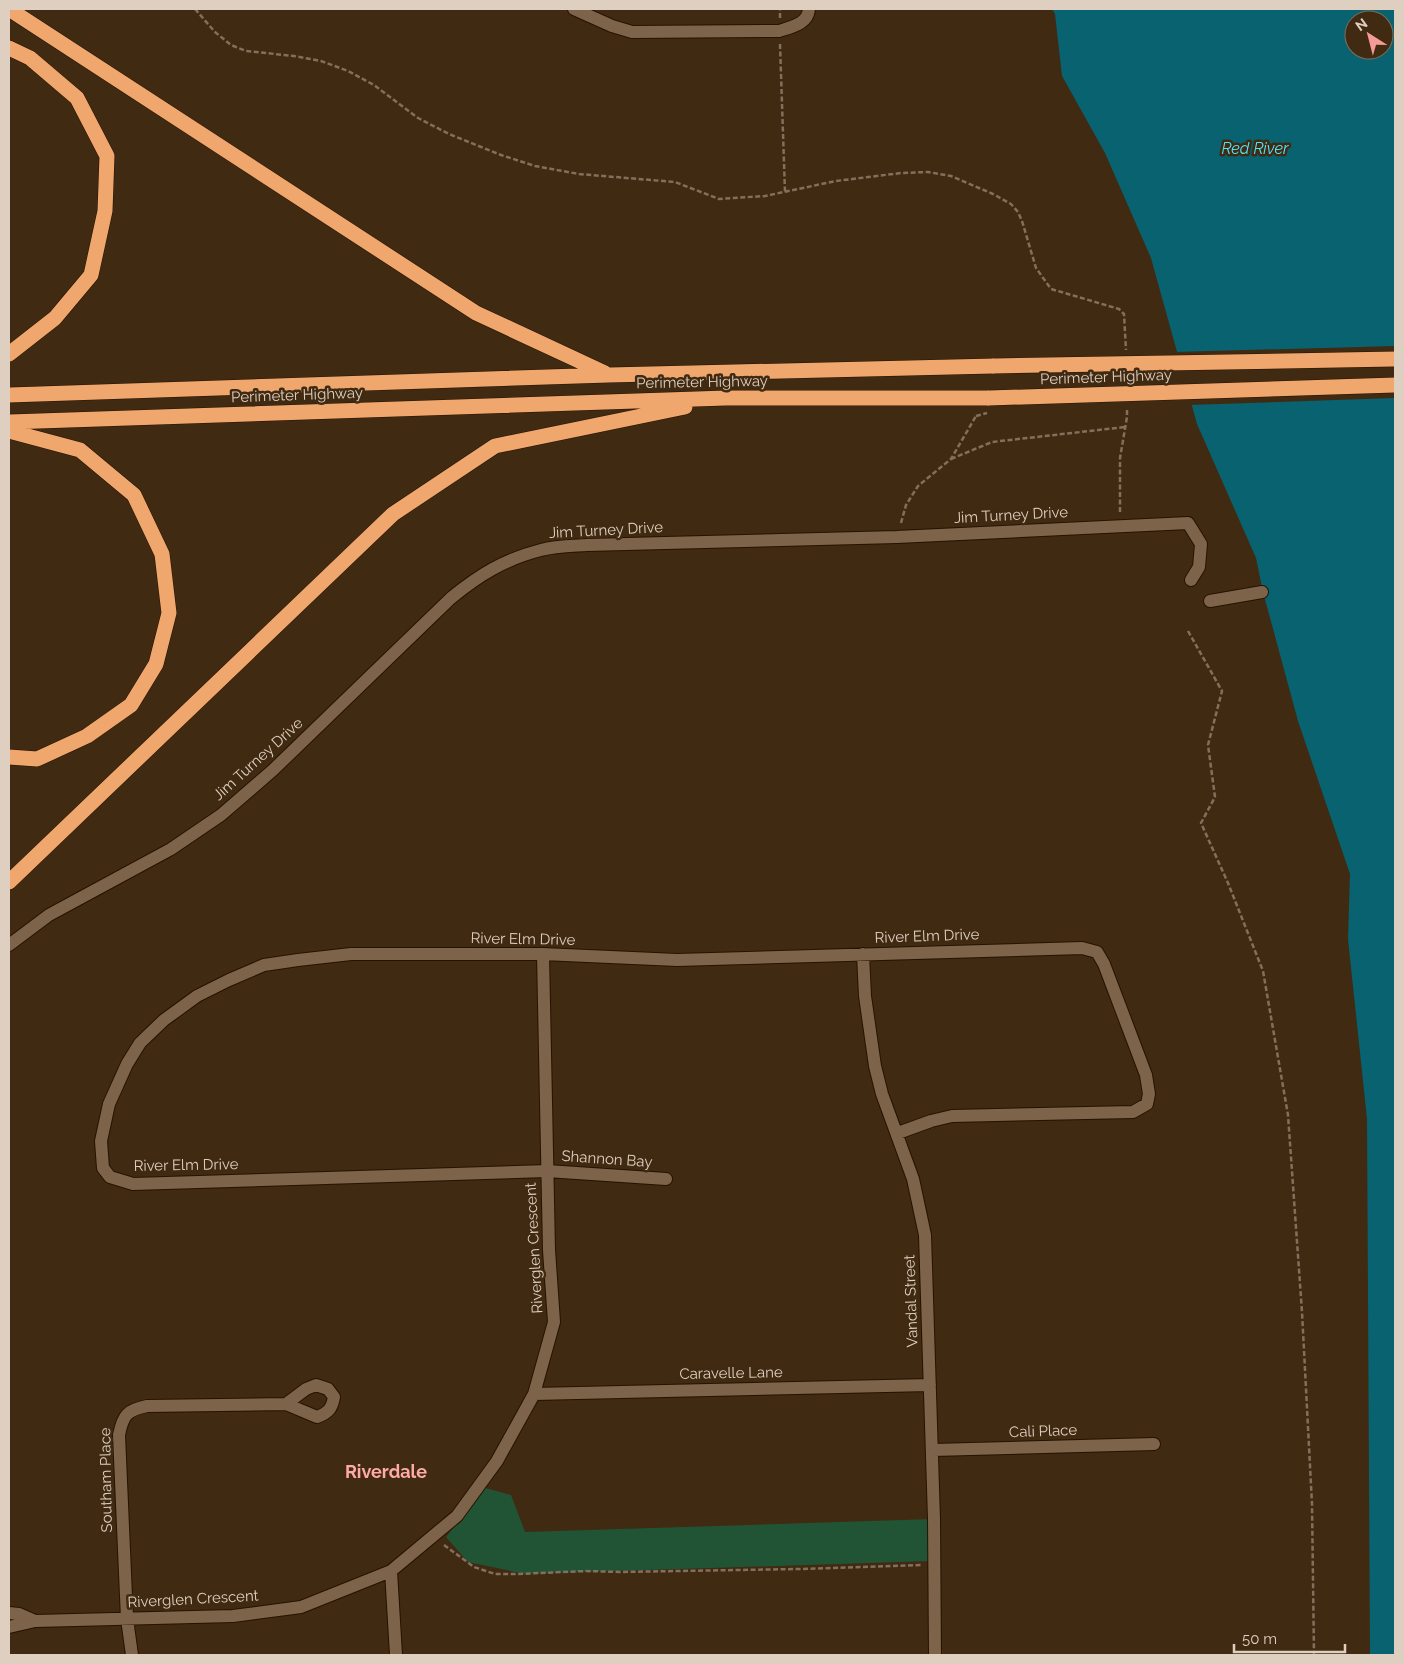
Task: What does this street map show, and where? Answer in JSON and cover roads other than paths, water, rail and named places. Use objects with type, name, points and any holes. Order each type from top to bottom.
[{"type":"highway","points":[[9,9],[476,313],[609,375]]},
{"type":"highway","points":[[9,48],[30,58],[77,98],[106,156],[106,211],[91,275],[55,318],[9,354]]},
{"type":"highway","name":"Perimeter Highway","points":[[9,395],[609,375],[1395,359]]},
{"type":"highway","name":"Perimeter Highway","points":[[9,422],[726,398],[990,398],[1395,385]]},
{"type":"highway","points":[[9,882],[386,520],[401,508],[495,446],[726,398]]},
{"type":"highway","points":[[9,431],[80,450],[134,495],[162,554],[169,613],[156,664],[131,705],[87,736],[37,759],[9,757]]},
{"type":"street","points":[[574,9],[612,26],[632,32],[779,31],[802,22],[809,14],[809,9]]},
{"type":"street","name":"Jim Turney Drive","points":[[9,945],[49,915],[172,850],[221,815],[273,770],[451,598],[475,579],[501,563],[543,549],[587,545],[897,537],[1188,523],[1201,544],[1199,567],[1191,580]]},
{"type":"street","points":[[1210,601],[1262,592]]},
{"type":"street","name":"River Elm Drive","points":[[547,1171],[133,1184],[110,1177],[103,1168],[101,1141],[109,1104],[127,1064],[140,1043],[164,1020],[196,996],[264,966],[351,954],[543,954],[677,960],[1082,948],[1097,952],[1104,964],[1146,1075],[1149,1094],[1147,1104],[1133,1112],[952,1116],[930,1121],[898,1133]]},
{"type":"street","name":"Riverglen Crescent","points":[[9,1627],[35,1621],[233,1616],[301,1607],[391,1571],[457,1516],[496,1461],[534,1394],[554,1322],[549,1250],[543,954]]},
{"type":"street","name":"Vandal Street","points":[[863,954],[865,996],[875,1066],[882,1094],[914,1179],[925,1235],[933,1450],[935,1655]]},
{"type":"street","name":"Shannon Bay","points":[[547,1171],[666,1179]]},
{"type":"street","name":"Caravelle Lane","points":[[534,1394],[930,1385]]},
{"type":"street","name":"Southam Place","points":[[132,1655],[127,1619],[119,1435],[122,1420],[133,1409],[147,1406],[286,1404]]},
{"type":"street","name":"Cali Place","points":[[933,1450],[1154,1444]]},
{"type":"street","points":[[391,1571],[396,1655]]},
{"type":"street","name":"Riverglen Crescent","points":[[9,1613],[19,1614],[35,1621]]},
{"type":"water","name":"Red River","points":[[1052,9],[1395,9],[1395,1655],[1370,1655],[1367,1119],[1348,939],[1350,874],[1298,721],[1263,592],[1256,558],[1197,424],[1151,258],[1105,153],[1062,76],[1055,14]]},
{"type":"district","name":"Riverdale","points":[[386,1471]]}]
